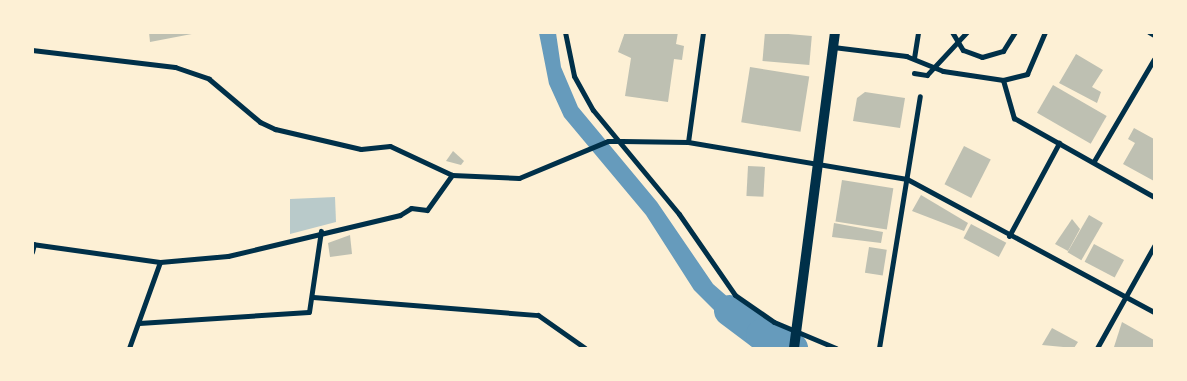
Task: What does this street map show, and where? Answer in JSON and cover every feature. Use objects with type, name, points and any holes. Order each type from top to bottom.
[{"type":"main road","points":[[794,348],[835,32]]},
{"type":"street","points":[[565,32],[574,76],[593,110],[622,141],[734,295],[774,322],[836,348]]},
{"type":"street","points":[[688,142],[703,32]]},
{"type":"street","points":[[914,58],[918,32]]},
{"type":"street","points":[[952,32],[963,50],[982,57],[1003,52],[1015,32]]},
{"type":"street","points":[[926,81],[927,75],[967,32]]},
{"type":"street","points":[[975,32],[993,32]]},
{"type":"street","points":[[834,47],[914,58],[943,71],[1003,80],[1027,74],[1045,32]]},
{"type":"street","points":[[1148,32],[1154,35]]},
{"type":"street","points":[[32,50],[175,67],[209,79],[260,122],[275,129],[361,148],[400,149],[452,175],[519,178],[608,141],[622,141],[688,142],[907,179],[1009,236],[1154,312]]},
{"type":"street","points":[[1094,162],[1154,59]]},
{"type":"street","points":[[914,73],[927,75]]},
{"type":"street","points":[[1003,80],[1014,118],[1154,197]]},
{"type":"street","points":[[879,348],[920,96]]},
{"type":"street","points":[[1009,236],[1060,143]]},
{"type":"street","points":[[32,252],[33,244],[160,262],[228,256],[321,231],[400,215],[412,208],[427,210],[452,175]]},
{"type":"street","points":[[139,324],[310,312],[321,231]]},
{"type":"street","points":[[1097,348],[1154,250]]},
{"type":"street","points":[[128,348],[139,324],[160,262]]},
{"type":"street","points":[[313,297],[538,315],[585,348]]},
{"type":"shaded area","points":[[335,197],[336,222],[290,234],[290,199]]},
{"type":"water","points":[[539,33],[556,33],[561,67],[578,107],[657,202],[713,284],[762,327],[771,343],[786,348],[762,348],[742,338],[694,290],[646,215],[564,117],[549,84]]},
{"type":"building","points":[[149,32],[197,32],[197,33],[150,42]]},
{"type":"building","points":[[625,32],[678,32],[676,44],[684,46],[682,60],[674,59],[668,102],[625,96],[631,58],[618,52]]},
{"type":"building","points":[[765,32],[812,36],[809,65],[762,61]]},
{"type":"building","points":[[1076,54],[1103,70],[1092,87],[1101,92],[1097,103],[1059,83]]},
{"type":"building","points":[[750,67],[809,76],[801,132],[741,122]]},
{"type":"building","points":[[1053,85],[1107,116],[1091,144],[1037,113]]},
{"type":"building","points":[[865,92],[905,98],[900,128],[853,121],[857,98]]},
{"type":"building","points":[[1134,128],[1154,139],[1154,181],[1123,164],[1135,143],[1128,139]]},
{"type":"building","points":[[964,146],[991,160],[971,198],[944,184]]},
{"type":"building","points":[[453,151],[464,161],[461,165],[446,161]]},
{"type":"building","points":[[748,166],[765,167],[763,197],[746,196]]},
{"type":"building","points":[[842,180],[893,188],[887,230],[835,221]]},
{"type":"building","points":[[921,195],[968,223],[964,231],[912,211]]},
{"type":"building","points":[[1089,215],[1103,223],[1081,260],[1068,252]]},
{"type":"building","points":[[1072,219],[1080,229],[1068,251],[1055,244]]},
{"type":"building","points":[[834,223],[883,232],[881,243],[832,237]]},
{"type":"building","points":[[971,224],[1006,243],[999,257],[963,238]]},
{"type":"building","points":[[350,235],[352,254],[330,257],[328,243]]},
{"type":"building","points":[[1094,244],[1124,260],[1115,278],[1085,262]]},
{"type":"building","points":[[869,247],[887,250],[883,275],[865,273]]},
{"type":"building","points":[[1122,322],[1154,340],[1154,348],[1114,347]]},
{"type":"building","points":[[1052,328],[1078,342],[1074,348],[1042,345]]},
{"type":"waterway","points":[[729,310],[761,334],[792,348]]}]
